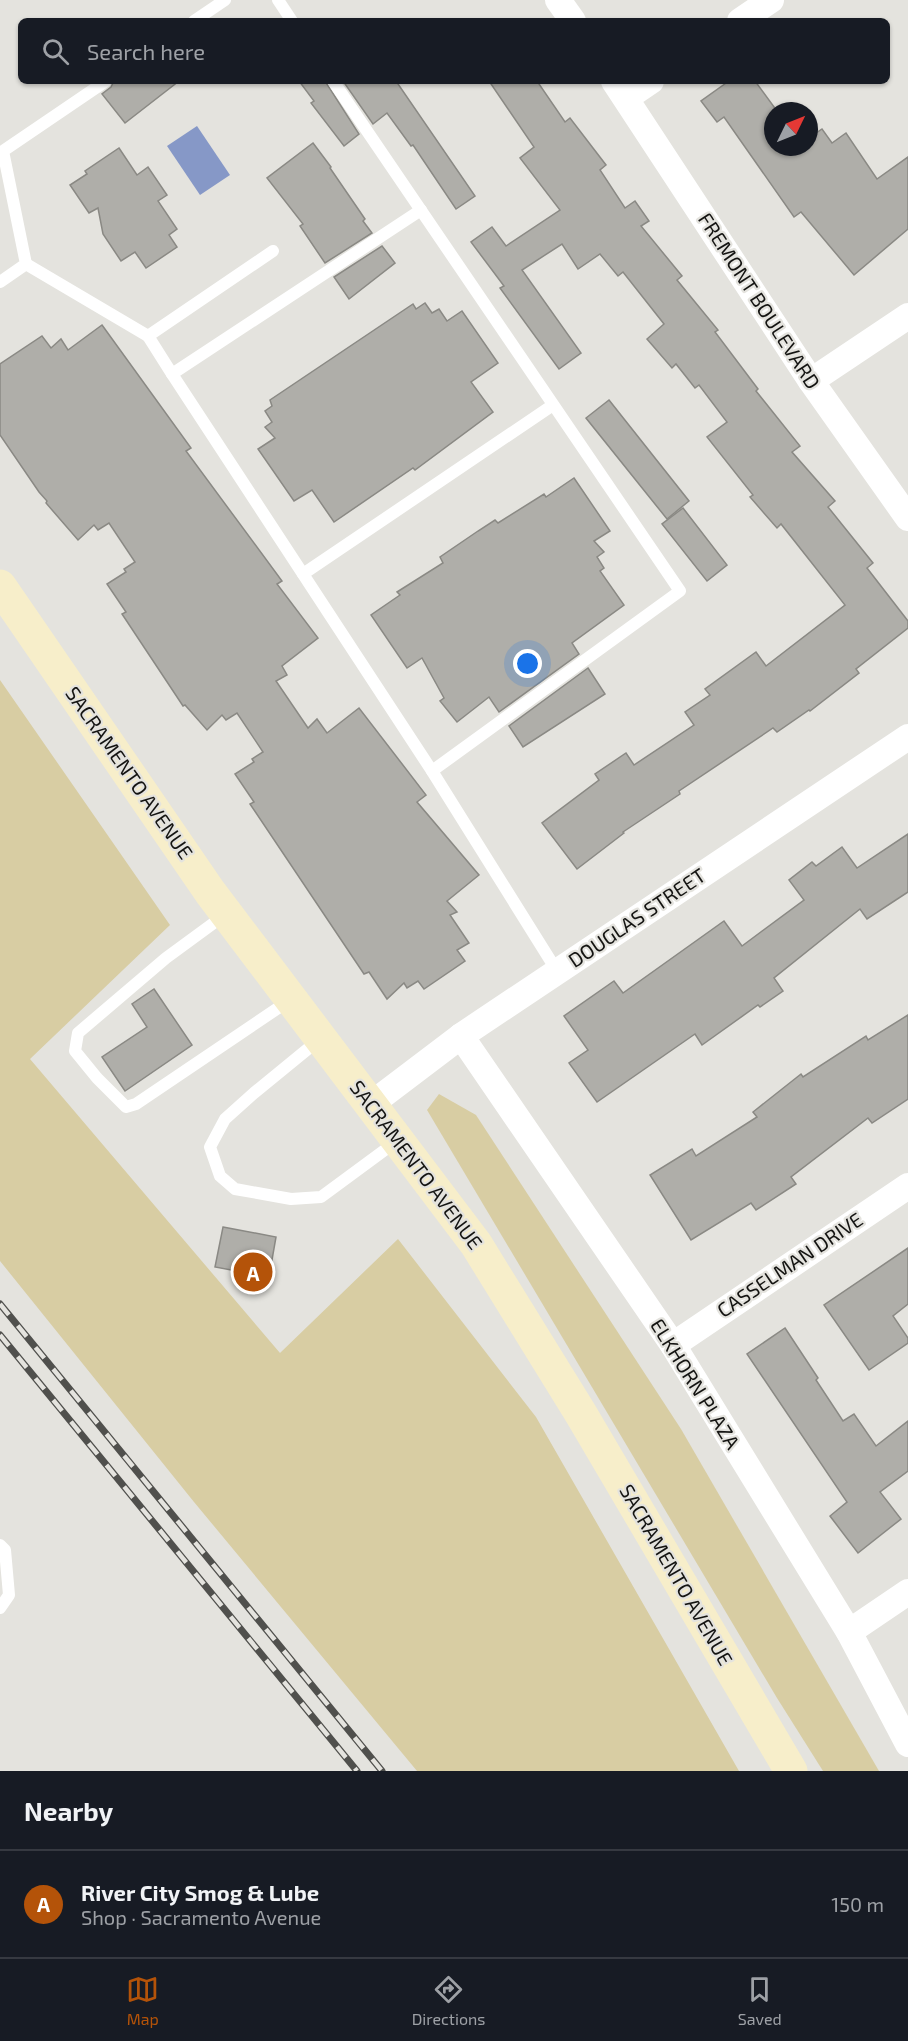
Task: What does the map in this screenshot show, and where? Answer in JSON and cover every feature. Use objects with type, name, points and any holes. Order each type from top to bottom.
[{"type":"main road","name":"SACRAMENTO AVENUE","points":[[0,586],[226,913],[482,1254],[587,1424],[791,1771]]},
{"type":"street","points":[[558,0],[571,18]]},
{"type":"street","points":[[744,18],[771,0]]},
{"type":"street","points":[[620,90],[641,84]]},
{"type":"street","name":"FREMONT BOULEVARD","points":[[620,90],[811,381],[908,518]]},
{"type":"street","points":[[811,381],[908,316]]},
{"type":"street","name":"DOUGLAS STREET","points":[[370,1105],[461,1036],[908,737]]},
{"type":"street","name":"ELKHORN PLAZA","points":[[461,1036],[672,1345],[849,1632],[908,1744]]},
{"type":"street","name":"CASSELMAN DRIVE","points":[[672,1345],[908,1186]]},
{"type":"street","points":[[849,1632],[908,1592]]},
{"type":"lane","points":[[198,18],[225,0]]},
{"type":"lane","points":[[278,0],[290,18]]},
{"type":"lane","points":[[101,84],[2,148],[26,264],[148,336],[432,771],[557,971]]},
{"type":"lane","points":[[335,84],[680,591],[432,771]]},
{"type":"lane","points":[[172,374],[421,210]]},
{"type":"lane","points":[[148,336],[273,251]]},
{"type":"lane","points":[[0,282],[26,264]]},
{"type":"lane","points":[[303,574],[553,405]]},
{"type":"lane","points":[[226,913],[166,958],[78,1033],[75,1051],[126,1107],[136,1104],[291,1000]]},
{"type":"lane","points":[[321,1039],[225,1119],[210,1147],[220,1176],[235,1189],[291,1199],[321,1197],[398,1140]]},
{"type":"lane","points":[[0,1545],[5,1550],[9,1595],[0,1608]]},
{"type":"shaded area","points":[[0,680],[170,925],[30,1059],[280,1353],[398,1239],[536,1417],[739,1771],[417,1771],[194,1502],[0,1261]]},
{"type":"shaded area","points":[[439,1094],[476,1115],[681,1429],[879,1771],[823,1771],[777,1698],[427,1110]]},
{"type":"water","points":[[197,126],[230,175],[200,195],[167,146]]},
{"type":"building","points":[[112,84],[175,84],[125,123],[102,94]]},
{"type":"building","points":[[301,84],[327,84],[359,134],[344,146],[311,103],[314,101]]},
{"type":"building","points":[[345,84],[398,84],[475,196],[456,209],[413,145],[411,146],[387,113],[373,124]]},
{"type":"building","points":[[491,84],[539,84],[565,122],[570,118],[606,165],[600,170],[625,208],[635,201],[649,221],[641,226],[682,276],[677,280],[718,330],[715,332],[758,389],[756,391],[800,446],[792,452],[835,501],[828,507],[873,563],[867,568],[908,621],[908,628],[856,669],[859,673],[810,711],[777,732],[773,728],[679,791],[680,794],[623,832],[577,869],[542,823],[599,780],[595,774],[626,753],[634,765],[694,725],[685,712],[710,695],[705,689],[756,652],[766,666],[845,605],[781,524],[777,528],[750,497],[753,495],[707,437],[727,422],[699,385],[695,388],[676,364],[672,368],[647,339],[664,324],[623,272],[618,276],[600,254],[578,269],[562,244],[522,270],[581,353],[559,369],[500,288],[504,286],[471,242],[492,227],[506,246],[560,210],[520,158],[534,147]]},
{"type":"building","points":[[725,84],[757,84],[770,102],[764,102],[764,156],[818,156],[818,132],[822,129],[832,143],[846,133],[877,179],[908,157],[908,229],[854,275],[801,212],[794,217],[724,117],[717,122],[701,101]]},
{"type":"building","points":[[313,143],[331,167],[372,233],[325,263],[300,226],[303,224],[267,178]]},
{"type":"building","points":[[119,148],[137,175],[148,167],[167,195],[158,201],[177,229],[169,235],[177,247],[146,268],[135,252],[121,261],[103,234],[98,208],[89,213],[70,185],[87,174],[85,171]]},
{"type":"building","points":[[382,246],[395,263],[349,299],[334,277]]},
{"type":"building","points":[[425,303],[432,313],[439,309],[447,321],[462,311],[498,363],[471,382],[493,412],[415,470],[413,468],[334,522],[312,490],[294,501],[258,449],[275,438],[265,427],[272,422],[265,411],[272,406],[270,400],[413,304],[416,309]]},
{"type":"building","points":[[102,325],[191,448],[186,451],[282,581],[277,584],[318,638],[282,666],[287,675],[276,681],[308,728],[317,719],[327,733],[359,708],[426,795],[417,802],[479,875],[447,901],[457,912],[450,915],[469,943],[457,950],[465,961],[424,989],[418,981],[407,988],[404,983],[387,999],[369,972],[364,974],[250,804],[254,802],[235,774],[254,762],[252,759],[263,752],[237,713],[226,720],[222,715],[207,730],[185,705],[183,706],[122,614],[126,612],[107,584],[126,572],[124,569],[135,562],[109,523],[98,530],[94,525],[78,540],[46,503],[47,501],[0,435],[0,364],[42,336],[51,348],[61,339],[68,350]]},
{"type":"building","points":[[609,400],[689,501],[667,519],[586,418]]},
{"type":"building","points":[[574,478],[610,531],[594,541],[604,552],[597,557],[604,568],[600,571],[624,605],[572,643],[579,654],[499,712],[489,697],[457,722],[440,701],[444,698],[422,658],[407,668],[371,615],[400,595],[397,592],[443,563],[440,557],[478,531],[495,520],[498,523],[544,494],[546,497]]},
{"type":"building","points":[[683,508],[727,565],[707,581],[662,524]]},
{"type":"building","points":[[588,668],[605,694],[523,747],[509,726]]},
{"type":"building","points":[[908,834],[908,892],[867,919],[860,909],[774,978],[783,991],[760,1007],[758,1005],[702,1045],[695,1034],[597,1102],[569,1063],[588,1050],[564,1016],[614,981],[623,993],[724,921],[742,946],[804,900],[789,880],[812,862],[816,866],[842,847],[857,868]]},
{"type":"building","points":[[154,989],[192,1045],[125,1091],[102,1057],[147,1027],[132,1004]]},
{"type":"building","points":[[908,1015],[908,1099],[872,1123],[868,1118],[791,1177],[796,1184],[756,1210],[751,1203],[691,1240],[650,1175],[692,1149],[696,1156],[757,1117],[753,1112],[801,1074],[803,1077],[866,1036],[868,1040]]},
{"type":"building","points":[[223,1227],[276,1237],[269,1277],[215,1267]]},
{"type":"building","points":[[908,1248],[908,1304],[893,1316],[908,1338],[908,1343],[869,1370],[824,1305]]},
{"type":"building","points":[[785,1328],[843,1421],[854,1414],[876,1446],[908,1421],[908,1471],[880,1492],[901,1519],[858,1553],[830,1516],[847,1502],[747,1354]]},
{"type":"railway","points":[[0,1304],[382,1771]]},
{"type":"railway","points":[[0,1335],[357,1771]]},
{"type":"place","name":"River City Smog & Lube","points":[[253,1272]]}]
